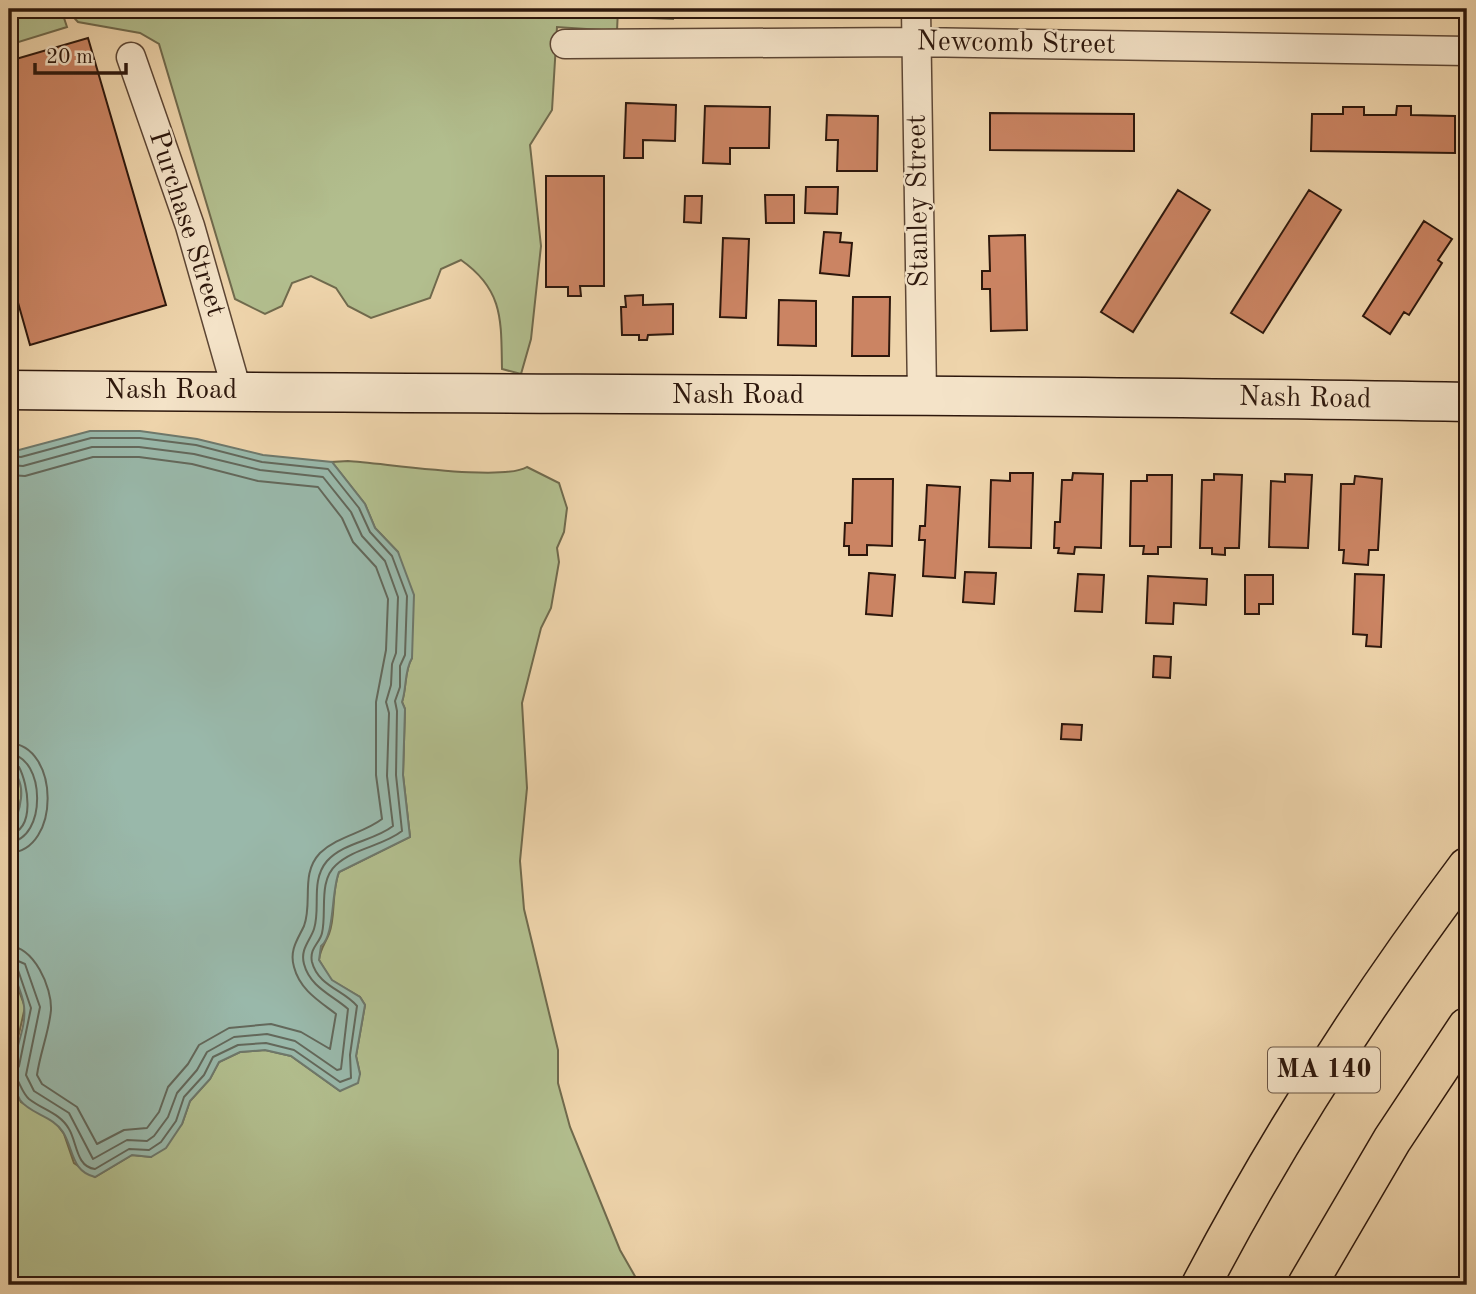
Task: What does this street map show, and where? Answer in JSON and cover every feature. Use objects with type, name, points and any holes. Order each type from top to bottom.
[{"type":"highway","name":"MA 140","points":[[1201,1285],[1254,1186],[1331,1058],[1467,867]]},
{"type":"highway","name":"MA 140","points":[[1307,1285],[1392,1140],[1467,1027]]},
{"type":"main road","name":"Nash Road","points":[[9,390],[700,396],[922,394],[1467,402]]},
{"type":"street","name":"Stanley Street","points":[[916,9],[922,394]]},
{"type":"street","name":"Newcomb Street","points":[[565,44],[916,41],[1467,51]]},
{"type":"street","name":"Purchase Street","points":[[131,57],[190,226],[237,391]]},
{"type":"green space","points":[[9,9],[61,9],[67,27],[9,45]]},
{"type":"green space","points":[[66,9],[618,9],[617,31],[557,27],[552,110],[530,145],[541,246],[531,339],[521,374],[502,369],[500,321],[493,295],[475,271],[461,260],[441,269],[430,298],[371,318],[348,306],[336,288],[311,276],[292,283],[282,306],[265,314],[235,299],[159,44],[140,33],[78,22]]},
{"type":"green space","points":[[626,9],[673,9],[673,19],[626,17]]},
{"type":"green space","points":[[332,462],[494,473],[527,467],[559,483],[567,508],[564,532],[557,548],[559,562],[551,608],[541,628],[522,703],[527,788],[520,861],[524,909],[558,1050],[558,1083],[570,1127],[620,1250],[640,1285],[9,1285],[9,1078],[21,1102],[56,1123],[64,1134],[74,1163],[95,1177],[132,1155],[151,1157],[182,1124],[190,1101],[210,1079],[219,1062],[240,1052],[265,1050],[291,1056],[340,1091],[360,1074],[356,1056],[365,1005],[360,997],[331,980],[319,960],[331,927],[339,872],[410,837],[403,775],[405,709],[402,702],[412,658],[398,552],[375,528],[365,504]]},
{"type":"green space","points":[[9,769],[19,782],[21,798],[17,816],[9,831]]},
{"type":"green space","points":[[9,955],[10,967],[25,1007],[9,1078]]},
{"type":"water","points":[[90,431],[140,431],[197,439],[263,455],[332,462],[365,504],[375,528],[398,552],[414,595],[412,658],[402,702],[405,709],[403,775],[410,837],[339,872],[329,933],[321,946],[319,960],[332,980],[360,997],[365,1005],[356,1056],[360,1074],[358,1083],[340,1091],[291,1056],[265,1050],[240,1052],[219,1062],[210,1079],[190,1101],[182,1124],[166,1148],[151,1157],[132,1155],[95,1177],[77,1165],[59,1127],[20,1100],[13,1075],[24,1006],[9,955],[9,831],[17,816],[21,790],[15,774],[9,769],[9,449],[19,450]]},
{"type":"building","points":[[88,38],[166,305],[30,345],[15,292],[9,294],[9,61]]},
{"type":"building","points":[[626,103],[676,105],[675,141],[643,140],[643,158],[624,158]]},
{"type":"building","points":[[705,106],[770,107],[769,148],[730,148],[730,164],[703,163]]},
{"type":"building","points":[[1397,106],[1411,106],[1411,115],[1455,116],[1455,153],[1311,151],[1312,114],[1343,114],[1343,107],[1364,107],[1364,115],[1396,115]]},
{"type":"building","points":[[990,113],[1134,114],[1134,151],[990,150]]},
{"type":"building","points":[[827,115],[878,116],[877,171],[837,171],[838,140],[826,140]]},
{"type":"building","points":[[546,176],[604,176],[604,286],[580,286],[581,296],[568,296],[568,287],[546,287]]},
{"type":"building","points":[[806,187],[838,187],[837,214],[805,213]]},
{"type":"building","points":[[1178,190],[1210,210],[1133,332],[1101,312]]},
{"type":"building","points":[[1309,190],[1341,210],[1263,333],[1231,313]]},
{"type":"building","points":[[765,195],[794,195],[794,223],[766,223]]},
{"type":"building","points":[[685,196],[702,196],[701,223],[684,222]]},
{"type":"building","points":[[1424,221],[1452,239],[1438,260],[1442,263],[1409,315],[1404,312],[1390,334],[1363,316]]},
{"type":"building","points":[[824,232],[841,233],[840,242],[852,243],[849,276],[820,273]]},
{"type":"building","points":[[1025,235],[1027,330],[991,331],[990,289],[982,289],[982,271],[990,271],[989,236]]},
{"type":"building","points":[[723,238],[749,239],[746,318],[720,317]]},
{"type":"building","points":[[643,295],[643,305],[673,304],[673,334],[648,335],[647,340],[639,340],[639,335],[622,335],[621,307],[626,307],[625,296]]},
{"type":"building","points":[[853,297],[890,297],[889,356],[852,356]]},
{"type":"building","points":[[779,300],[816,301],[816,346],[778,345]]},
{"type":"building","points":[[1010,473],[1033,473],[1031,548],[989,547],[991,480],[1010,481]]},
{"type":"building","points":[[1073,473],[1103,474],[1101,548],[1075,547],[1074,554],[1058,553],[1059,548],[1054,548],[1055,522],[1060,522],[1062,480],[1072,480]]},
{"type":"building","points":[[1214,474],[1242,475],[1239,548],[1225,548],[1225,555],[1212,554],[1212,548],[1200,548],[1202,480],[1214,480]]},
{"type":"building","points":[[1285,474],[1312,475],[1308,548],[1269,547],[1271,481],[1285,482]]},
{"type":"building","points":[[1147,475],[1172,475],[1171,547],[1158,547],[1158,554],[1143,554],[1144,546],[1130,546],[1131,481],[1147,481]]},
{"type":"building","points":[[1355,476],[1382,479],[1378,550],[1369,550],[1368,565],[1343,563],[1344,550],[1339,550],[1341,484],[1354,484]]},
{"type":"building","points":[[853,479],[893,479],[892,546],[867,545],[867,555],[849,555],[849,546],[844,546],[845,523],[852,523]]},
{"type":"building","points":[[927,485],[960,487],[955,578],[923,576],[925,540],[919,540],[920,526],[925,526]]},
{"type":"building","points":[[965,572],[996,573],[994,604],[963,602]]},
{"type":"building","points":[[869,573],[895,575],[892,616],[866,614]]},
{"type":"building","points":[[1078,574],[1104,575],[1102,612],[1075,611]]},
{"type":"building","points":[[1355,574],[1384,575],[1381,647],[1366,646],[1367,635],[1353,634]]},
{"type":"building","points":[[1245,575],[1273,575],[1273,604],[1259,604],[1259,614],[1245,614]]},
{"type":"building","points":[[1148,576],[1207,579],[1206,605],[1174,603],[1173,624],[1146,623]]},
{"type":"building","points":[[1154,656],[1171,657],[1170,678],[1153,677]]},
{"type":"building","points":[[1062,724],[1082,725],[1081,740],[1061,739]]}]
